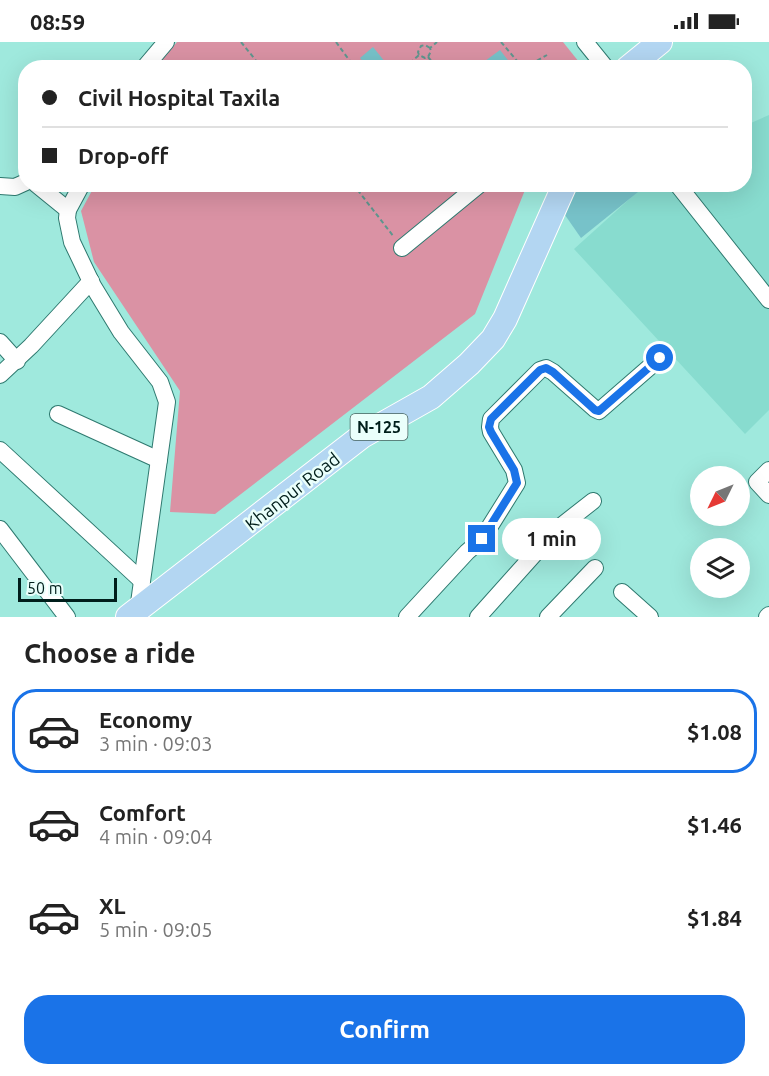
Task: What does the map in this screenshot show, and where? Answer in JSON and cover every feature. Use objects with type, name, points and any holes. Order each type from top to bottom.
[{"type":"highway","points":[[638,60],[660,42]]},
{"type":"highway","name":"Khanpur Road","points":[[133,613],[362,436],[431,397],[469,364],[493,339],[505,319],[561,192]]},
{"type":"street","points":[[151,60],[166,42]]},
{"type":"street","points":[[585,42],[600,60]]},
{"type":"street","points":[[0,186],[18,186]]},
{"type":"street","points":[[46,192],[68,210]]},
{"type":"street","points":[[78,192],[68,210],[67,218],[72,242],[91,281],[121,332],[160,382],[167,402],[142,581],[133,613]]},
{"type":"street","points":[[402,248],[470,192]]},
{"type":"street","points":[[683,192],[769,300]]},
{"type":"street","points":[[0,375],[17,361],[91,281]]},
{"type":"street","points":[[0,342],[17,361]]},
{"type":"street","points":[[407,617],[467,552],[482,539],[517,483],[514,470],[489,427],[491,419],[540,370],[546,368],[599,411],[660,358]]},
{"type":"street","points":[[58,414],[159,460]]},
{"type":"street","points":[[0,450],[142,581]]},
{"type":"street","points":[[769,470],[757,482],[769,495]]},
{"type":"street","points":[[478,617],[556,530],[593,501]]},
{"type":"street","points":[[0,530],[67,617]]},
{"type":"street","points":[[548,617],[595,568]]},
{"type":"street","points":[[622,592],[650,617]]},
{"type":"path","points":[[242,42],[256,60]]},
{"type":"path","points":[[336,42],[349,60]]},
{"type":"path","points":[[418,42],[421,46]]},
{"type":"path","points":[[428,57],[430,48],[437,42]]},
{"type":"path","points":[[501,42],[516,60]]},
{"type":"path","points":[[421,46],[430,48]]},
{"type":"path","points":[[413,60],[419,55],[421,46]]},
{"type":"path","points":[[419,55],[428,57]]},
{"type":"path","points":[[538,60],[547,55]]},
{"type":"path","points":[[359,192],[402,248]]},
{"type":"shaded area","points":[[177,42],[563,42],[577,60],[162,60]]},
{"type":"shaded area","points":[[769,115],[769,410],[745,434],[574,249],[637,192],[752,192],[752,122]]},
{"type":"shaded area","points":[[91,192],[524,192],[475,314],[215,514],[170,512],[180,391],[94,262],[81,211]]},
{"type":"building","points":[[373,47],[384,60],[362,60],[360,58]]},
{"type":"building","points":[[500,50],[508,60],[486,60]]},
{"type":"building","points":[[574,192],[638,192],[581,238],[565,215]]},
{"type":"route","points":[[482,539],[517,483],[514,470],[491,432],[489,427],[491,419],[540,370],[546,368],[553,372],[595,410],[599,411],[660,358]]}]
